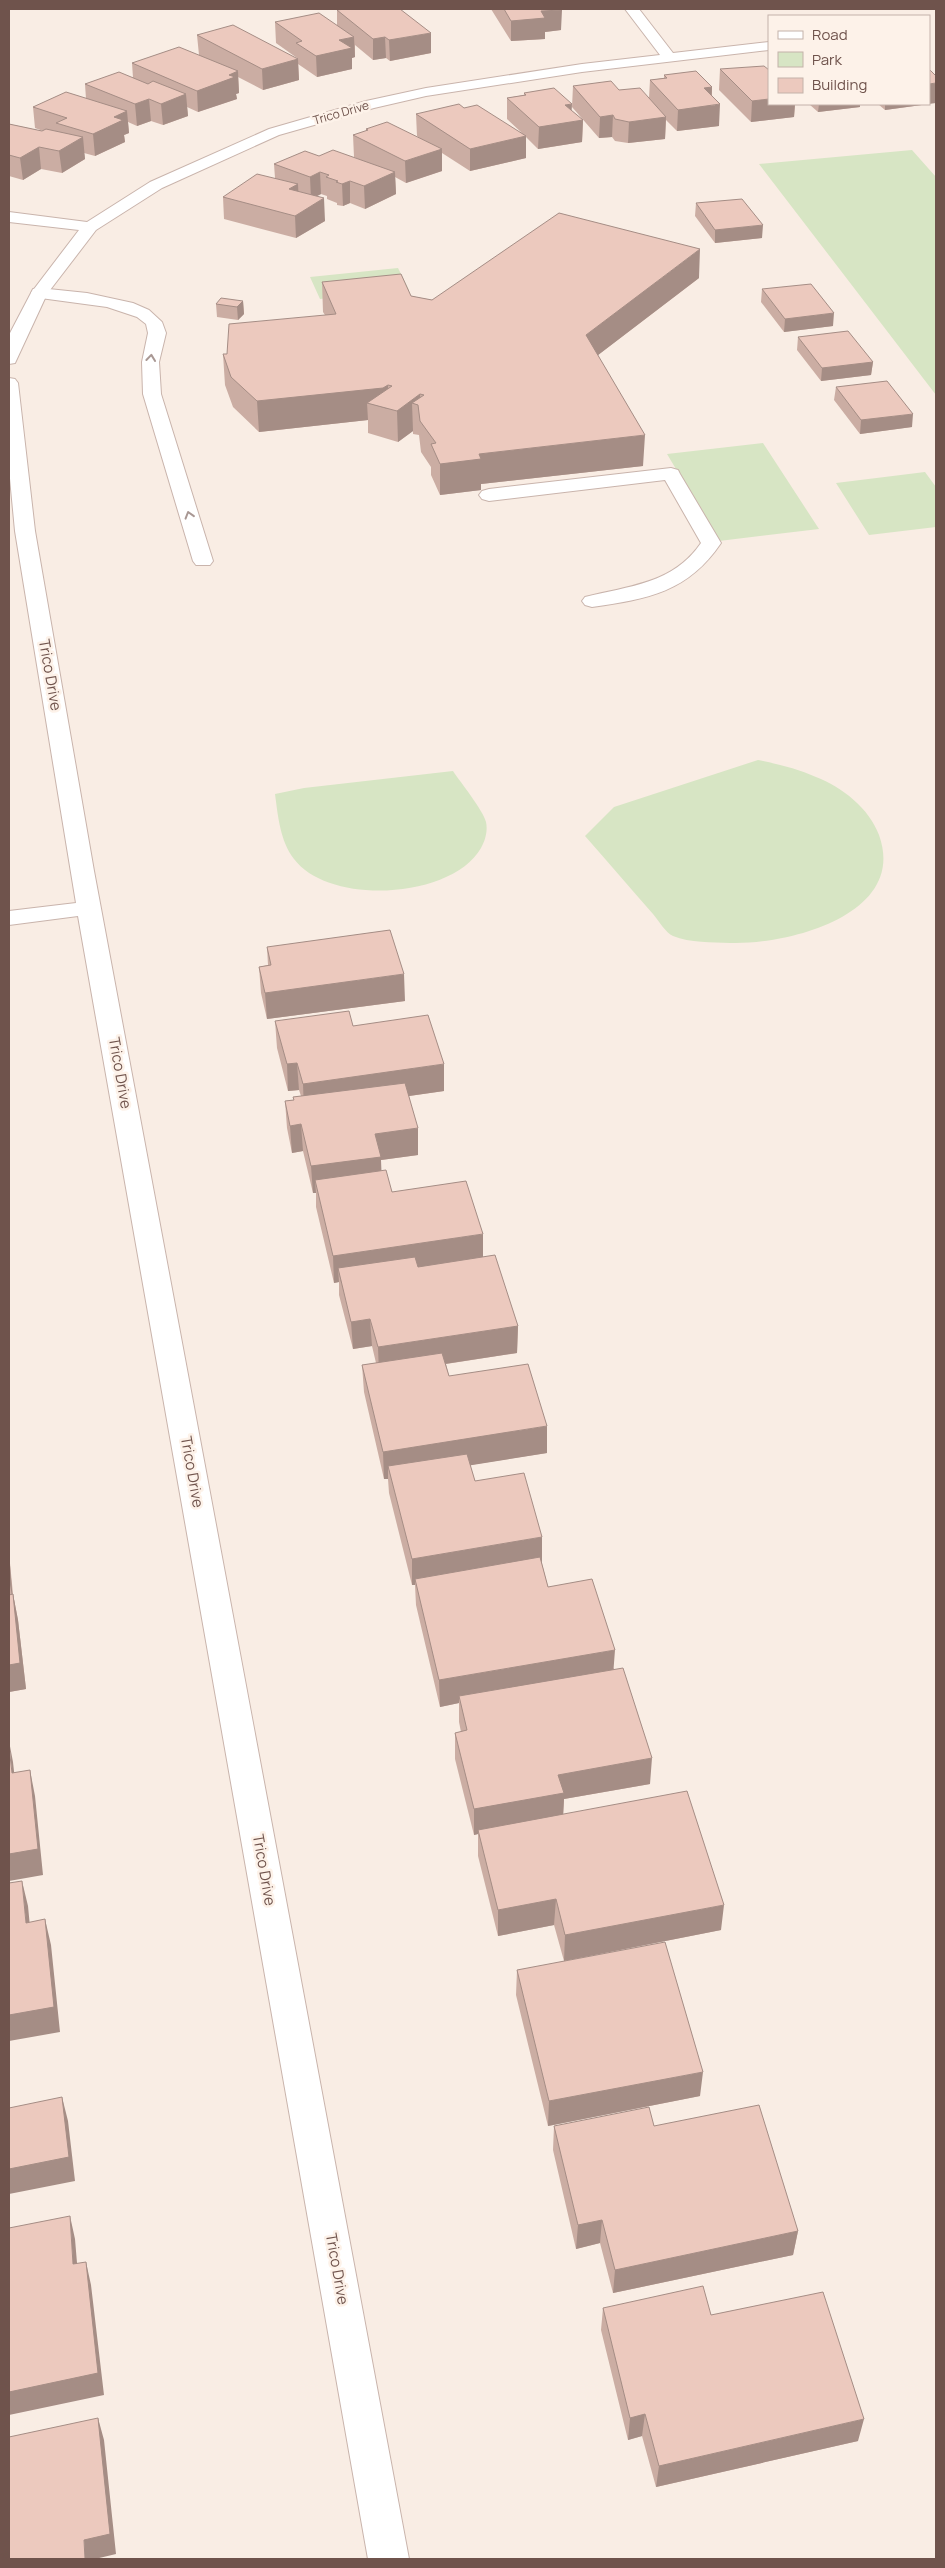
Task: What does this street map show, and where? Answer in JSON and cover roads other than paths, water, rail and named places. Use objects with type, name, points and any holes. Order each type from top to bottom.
[{"type":"street","points":[[632,9],[669,57]]},
{"type":"street","name":"Trico Drive","points":[[9,359],[16,338],[39,293],[90,227],[156,185],[274,132],[371,104],[435,90],[669,57],[768,46]]},
{"type":"street","points":[[9,217],[90,227]]},
{"type":"street","points":[[39,293],[125,306],[142,312],[154,321],[157,332],[152,352],[150,373],[152,394],[203,561]]},
{"type":"street","name":"Trico Drive","points":[[9,383],[17,532],[89,908],[389,2559]]},
{"type":"street","points":[[489,495],[671,474],[711,543],[703,558],[688,571],[667,583],[628,596],[592,601]]},
{"type":"street","points":[[9,918],[89,908]]}]
